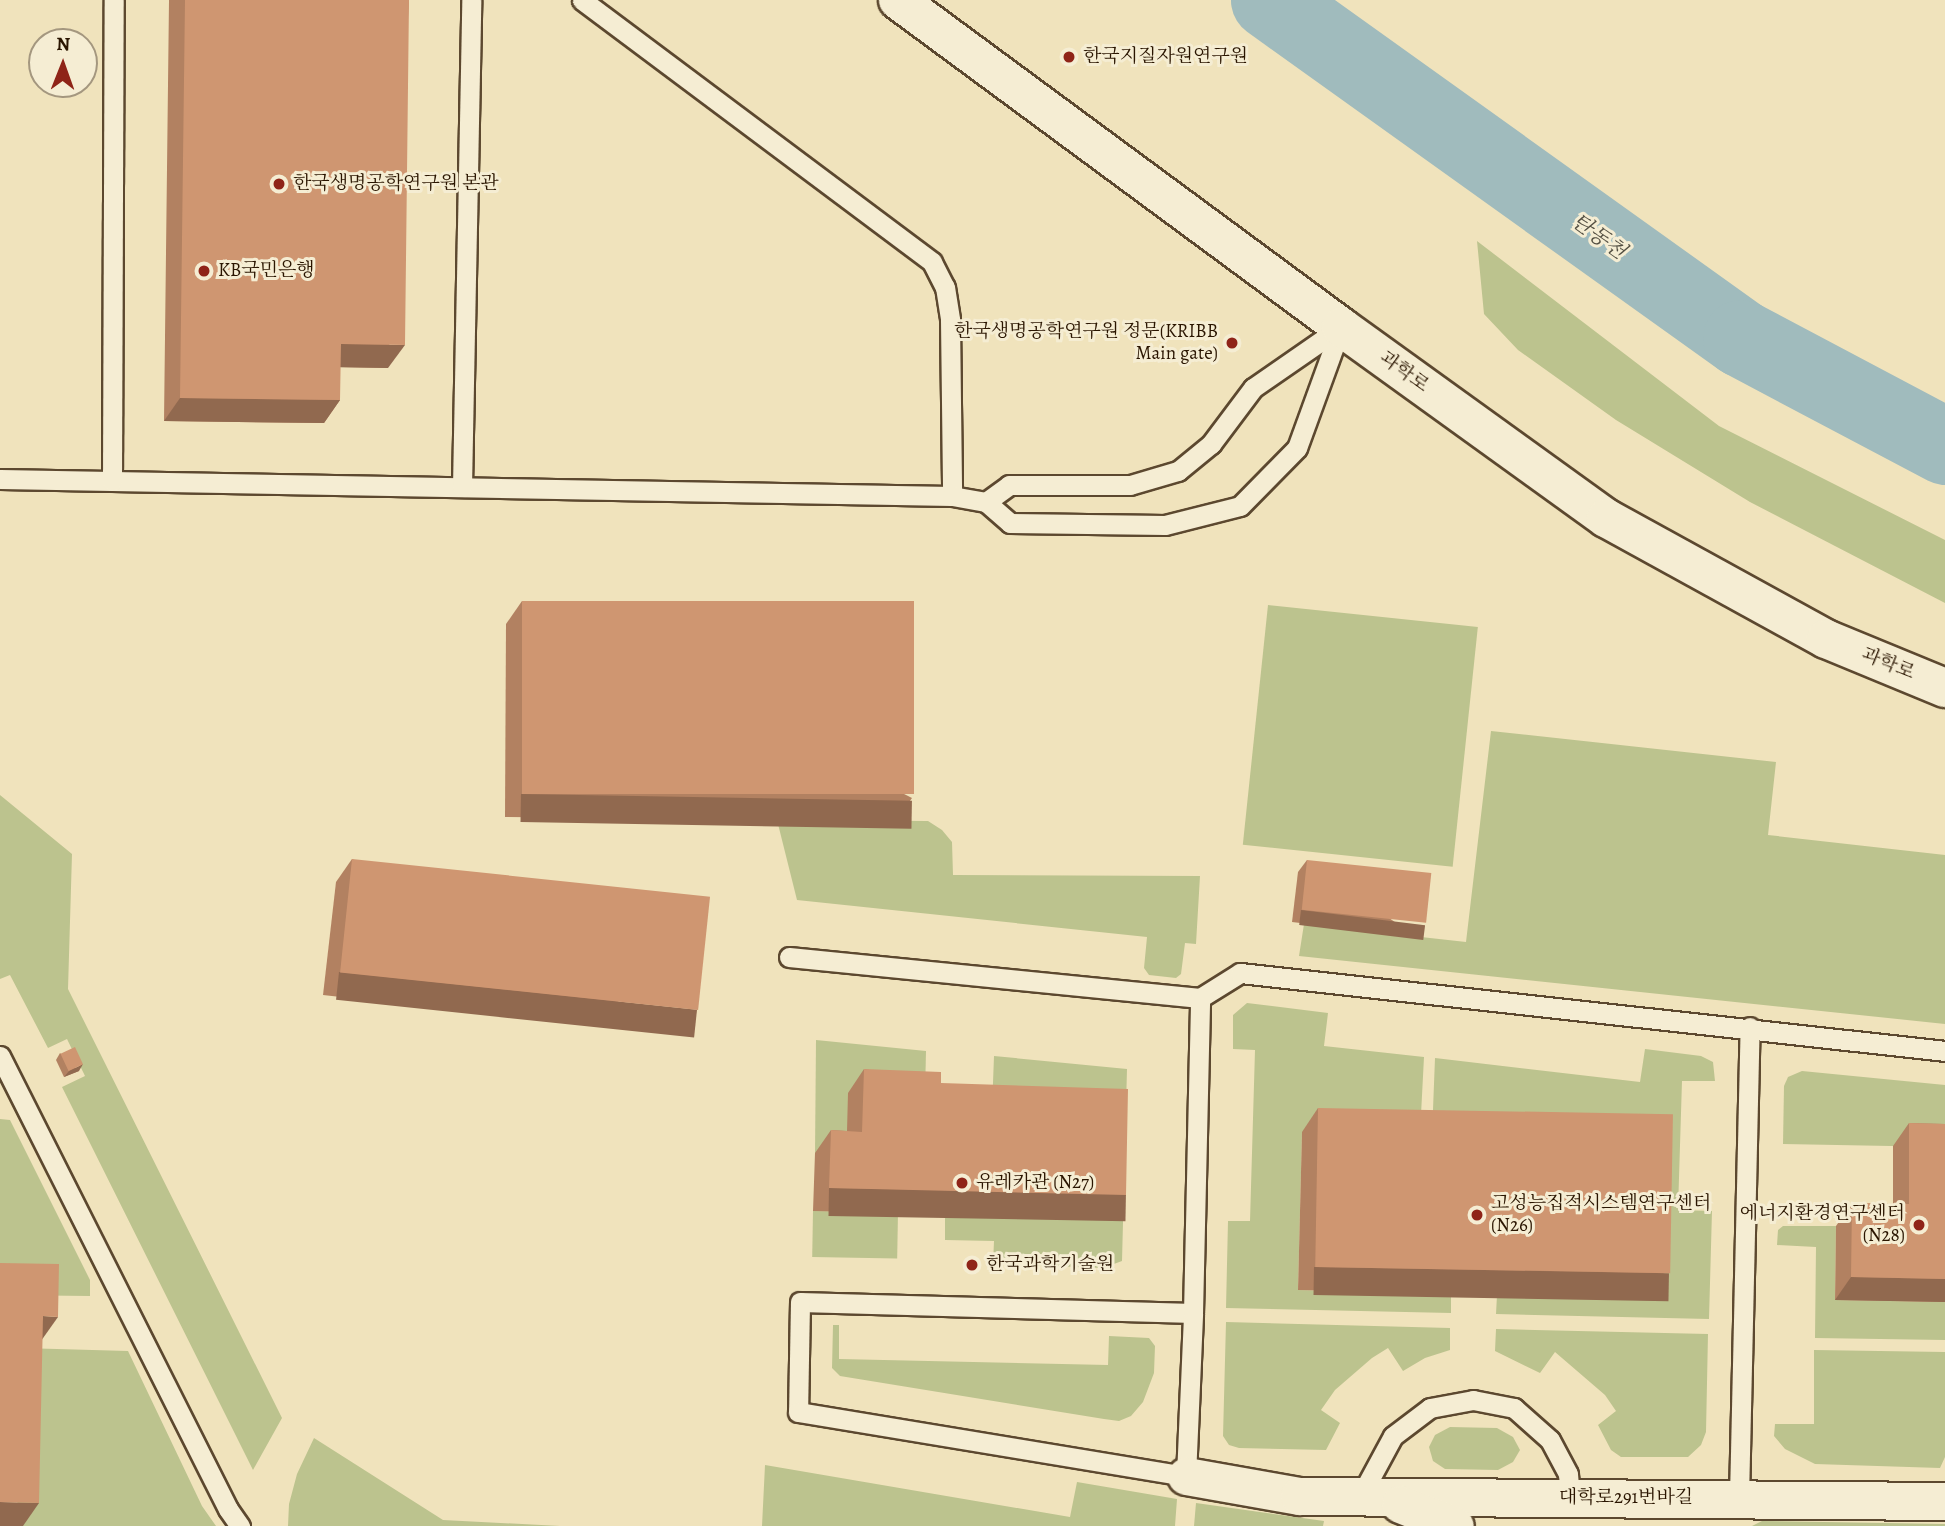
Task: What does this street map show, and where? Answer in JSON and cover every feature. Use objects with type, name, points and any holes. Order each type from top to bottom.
[{"type":"main road","name":"과학로","points":[[898,0],[1341,327],[1606,517],[1826,639],[1945,688]]},
{"type":"street","name":"대학로291번바길","points":[[1186,1476],[1299,1496],[1733,1497],[1945,1501]]},
{"type":"street","points":[[1372,1497],[1455,1526]]},
{"type":"street","points":[[1703,1526],[1733,1497]]},
{"type":"lane","points":[[112,481],[114,0]]},
{"type":"lane","points":[[462,487],[471,0]]},
{"type":"lane","points":[[582,0],[932,262],[945,287],[950,320],[952,496]]},
{"type":"lane","points":[[0,479],[952,496],[986,502],[1010,523],[1165,525],[1240,506],[1297,448],[1341,327]]},
{"type":"lane","points":[[986,502],[1009,485],[1130,485],[1178,471],[1211,444],[1253,388],[1341,327]]},
{"type":"lane","points":[[789,957],[1200,998],[1240,973],[1750,1027],[1945,1051]]},
{"type":"lane","points":[[1193,1312],[800,1302],[798,1412],[1186,1476],[1193,1312],[1200,998]]},
{"type":"lane","points":[[1733,1497],[1750,1027]]},
{"type":"lane","points":[[0,1056],[222,1497],[240,1526]]},
{"type":"lane","points":[[1372,1497],[1393,1436],[1430,1408],[1473,1400],[1514,1408],[1550,1440],[1568,1474],[1570,1498]]},
{"type":"green space","points":[[1477,241],[1719,426],[1945,540],[1945,603],[1750,502],[1616,420],[1518,350],[1484,314]]},
{"type":"green space","points":[[1268,605],[1478,627],[1453,867],[1243,845]]},
{"type":"green space","points":[[1491,731],[1776,762],[1768,835],[1945,855],[1945,1024],[1299,956],[1304,924],[1466,942]]},
{"type":"green space","points":[[0,795],[72,854],[68,989],[282,1418],[253,1470],[62,1087],[85,1076],[67,1039],[48,1048],[10,975],[0,979]]},
{"type":"green space","points":[[777,820],[928,821],[942,830],[952,842],[953,875],[1200,876],[1196,944],[1185,943],[1181,974],[1176,978],[1149,975],[1144,968],[1147,937],[797,900]]},
{"type":"green space","points":[[1247,1003],[1328,1013],[1324,1046],[1424,1057],[1420,1134],[1302,1132],[1298,1290],[1451,1294],[1451,1313],[1226,1308],[1228,1221],[1250,1221],[1255,1050],[1233,1049],[1233,1015]]},
{"type":"green space","points":[[816,1040],[926,1051],[925,1095],[846,1155],[815,1153]]},
{"type":"green space","points":[[1645,1049],[1701,1056],[1713,1062],[1715,1081],[1682,1081],[1678,1210],[1712,1211],[1709,1319],[1496,1314],[1497,1295],[1432,1135],[1435,1058],[1640,1082]]},
{"type":"green space","points":[[994,1056],[1127,1069],[1122,1261],[1103,1268],[993,1264],[994,1241],[945,1240],[945,1215],[1110,1218],[992,1109]]},
{"type":"green space","points":[[1802,1071],[1945,1085],[1945,1147],[1783,1144],[1784,1086],[1788,1077]]},
{"type":"green space","points":[[0,1119],[10,1120],[90,1280],[90,1296],[0,1295]]},
{"type":"green space","points":[[813,1211],[898,1212],[897,1258],[812,1257]]},
{"type":"green space","points":[[1783,1226],[1836,1226],[1835,1300],[1945,1302],[1945,1340],[1815,1338],[1816,1247],[1777,1245],[1778,1230]]},
{"type":"green space","points":[[1226,1322],[1450,1328],[1450,1350],[1425,1358],[1403,1371],[1388,1348],[1372,1358],[1335,1390],[1321,1410],[1340,1423],[1326,1450],[1239,1448],[1229,1445],[1223,1436]]},
{"type":"green space","points":[[833,1325],[839,1325],[839,1359],[1108,1365],[1109,1336],[1149,1338],[1155,1346],[1154,1373],[1143,1402],[1131,1416],[1119,1421],[1104,1419],[840,1376],[832,1368]]},
{"type":"green space","points":[[1496,1329],[1708,1334],[1706,1432],[1701,1445],[1688,1457],[1621,1457],[1611,1450],[1598,1425],[1616,1411],[1605,1395],[1555,1352],[1540,1373],[1495,1351]]},
{"type":"green space","points":[[21,1348],[128,1351],[202,1506],[216,1526],[17,1526]]},
{"type":"green space","points":[[1814,1350],[1945,1352],[1945,1457],[1940,1468],[1815,1464],[1785,1449],[1774,1436],[1775,1424],[1814,1424]]},
{"type":"green space","points":[[1450,1427],[1497,1428],[1513,1437],[1520,1450],[1513,1462],[1498,1470],[1445,1469],[1433,1461],[1429,1447],[1435,1435]]},
{"type":"green space","points":[[314,1438],[443,1520],[560,1526],[288,1526],[289,1504],[297,1474]]},
{"type":"green space","points":[[765,1465],[1070,1517],[1077,1482],[1177,1499],[1175,1526],[762,1526]]},
{"type":"green space","points":[[1196,1503],[1324,1521],[1323,1526],[1194,1526]]},
{"type":"green space","points":[[1762,1521],[1945,1524],[1945,1526],[1752,1526]]},
{"type":"building","name":"한국생명공학연구원 본관","points":[[185,0],[409,0],[405,345],[341,344],[340,400],[180,398]]},
{"type":"building","points":[[522,601],[914,601],[914,794],[522,794]]},
{"type":"building","points":[[352,859],[710,897],[698,1010],[340,972]]},
{"type":"building","points":[[1307,860],[1431,873],[1426,923],[1302,910]]},
{"type":"building","points":[[75,1047],[83,1064],[69,1071],[60,1054]]},
{"type":"building","name":"유레카관 (N27)","points":[[864,1069],[941,1072],[941,1083],[1128,1089],[1126,1195],[829,1188],[831,1130],[862,1132]]},
{"type":"building","name":"고성능집적시스템연구센터 (N26)","points":[[1318,1108],[1673,1114],[1670,1273],[1315,1267]]},
{"type":"building","name":"에너지환경연구센터 (N28)","points":[[1909,1123],[1945,1124],[1945,1279],[1851,1277],[1852,1203],[1909,1204]]},
{"type":"building","points":[[0,1263],[59,1264],[58,1317],[43,1316],[39,1503],[0,1502]]},
{"type":"waterway","name":"탄동천","points":[[1269,0],[1741,338],[1945,446]]},
{"type":"place","name":"한국지질자원연구원","points":[[1069,57]]},
{"type":"place","name":"한국생명공학연구원 본관","points":[[279,184]]},
{"type":"place","name":"KB국민은행","points":[[204,271]]},
{"type":"place","name":"한국생명공학연구원 정문(KRIBB Main gate)","points":[[1232,343]]},
{"type":"place","name":"유레카관 (N27)","points":[[962,1183]]},
{"type":"place","name":"고성능집적시스템연구센터 (N26)","points":[[1477,1215]]},
{"type":"place","name":"에너지환경연구센터 (N28)","points":[[1919,1225]]},
{"type":"place","name":"한국과학기술원","points":[[972,1265]]}]
